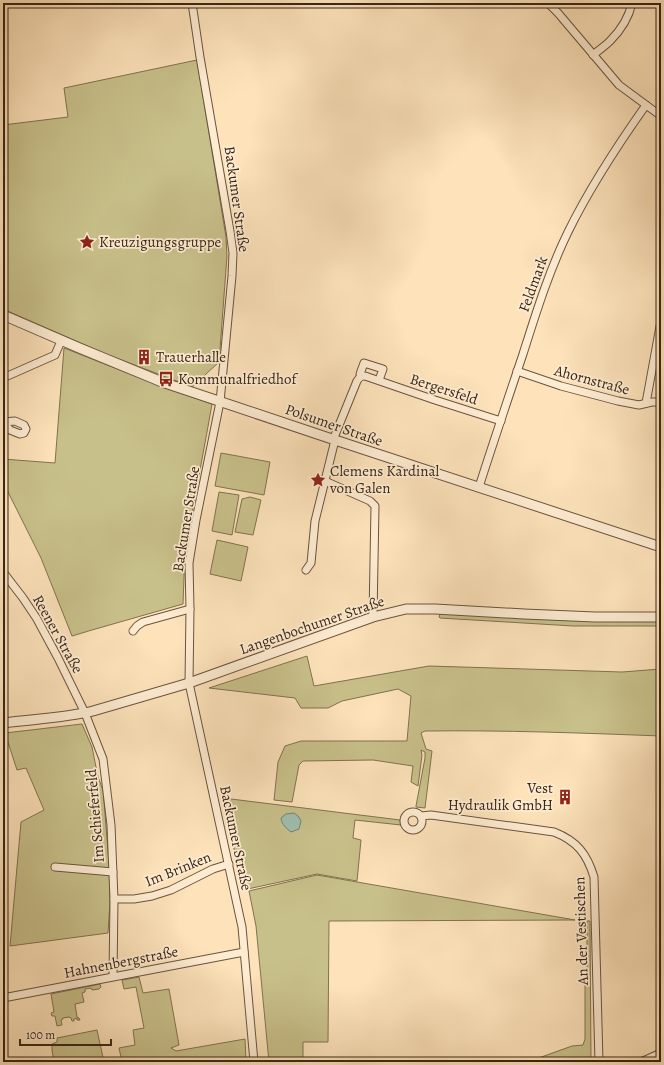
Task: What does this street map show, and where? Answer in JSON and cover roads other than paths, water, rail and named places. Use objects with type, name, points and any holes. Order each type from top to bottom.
[{"type":"street","name":"Backumer Straße","points":[[192,3],[233,253],[232,284],[220,402],[189,563],[189,683],[242,926],[254,1062]]},
{"type":"street","points":[[548,3],[619,85],[661,116]]},
{"type":"street","points":[[593,55],[610,41],[619,30],[626,20],[632,3]]},
{"type":"street","name":"Feldmark","points":[[479,487],[548,281],[568,233],[607,163],[646,105]]},
{"type":"street","name":"Polsumer Straße","points":[[3,315],[61,341],[154,379],[661,548]]},
{"type":"street","points":[[646,403],[661,321]]},
{"type":"street","points":[[3,378],[58,356],[61,341]]},
{"type":"street","points":[[306,570],[311,563],[315,521],[334,440],[357,381],[361,376],[360,374],[364,363],[383,369],[379,380]]},
{"type":"street","name":"Ahornstraße","points":[[517,371],[593,395],[639,405],[652,402],[661,402]]},
{"type":"street","name":"Bergersfeld","points":[[361,376],[379,380],[501,421]]},
{"type":"street","points":[[325,481],[370,501],[375,506],[373,617]]},
{"type":"street","name":"Reener Straße","points":[[3,572],[37,619],[85,713]]},
{"type":"street","points":[[133,631],[143,622],[190,609]]},
{"type":"street","name":"Langenbochumer Straße","points":[[3,723],[85,713],[189,683],[373,617],[402,610],[435,609],[561,616],[661,617]]},
{"type":"street","name":"Im Schieferfeld","points":[[85,713],[103,759],[108,790],[114,899],[113,976]]},
{"type":"street","name":"An der Vestischen","points":[[421,816],[431,814],[554,832],[571,841],[580,848],[589,861],[594,877],[598,1062]]},
{"type":"street","name":"Im Brinken","points":[[114,899],[134,899],[152,896],[171,890],[213,869],[229,864]]},
{"type":"street","name":"Im Schieferfeld","points":[[55,867],[113,872]]},
{"type":"street","name":"Hahnenbergstraße","points":[[3,998],[244,952]]},
{"type":"street","points":[[643,1062],[661,1054]]},
{"type":"place","name":"Kreuzigungsgruppe","points":[[87,242]]},
{"type":"place","name":"Trauerhalle","points":[[144,357]]},
{"type":"place","name":"Kommunalfriedhof","points":[[166,379]]},
{"type":"place","name":"Clemens Kardinal von Galen","points":[[318,480]]},
{"type":"place","name":"Vest Hydraulik GmbH","points":[[565,797]]}]
